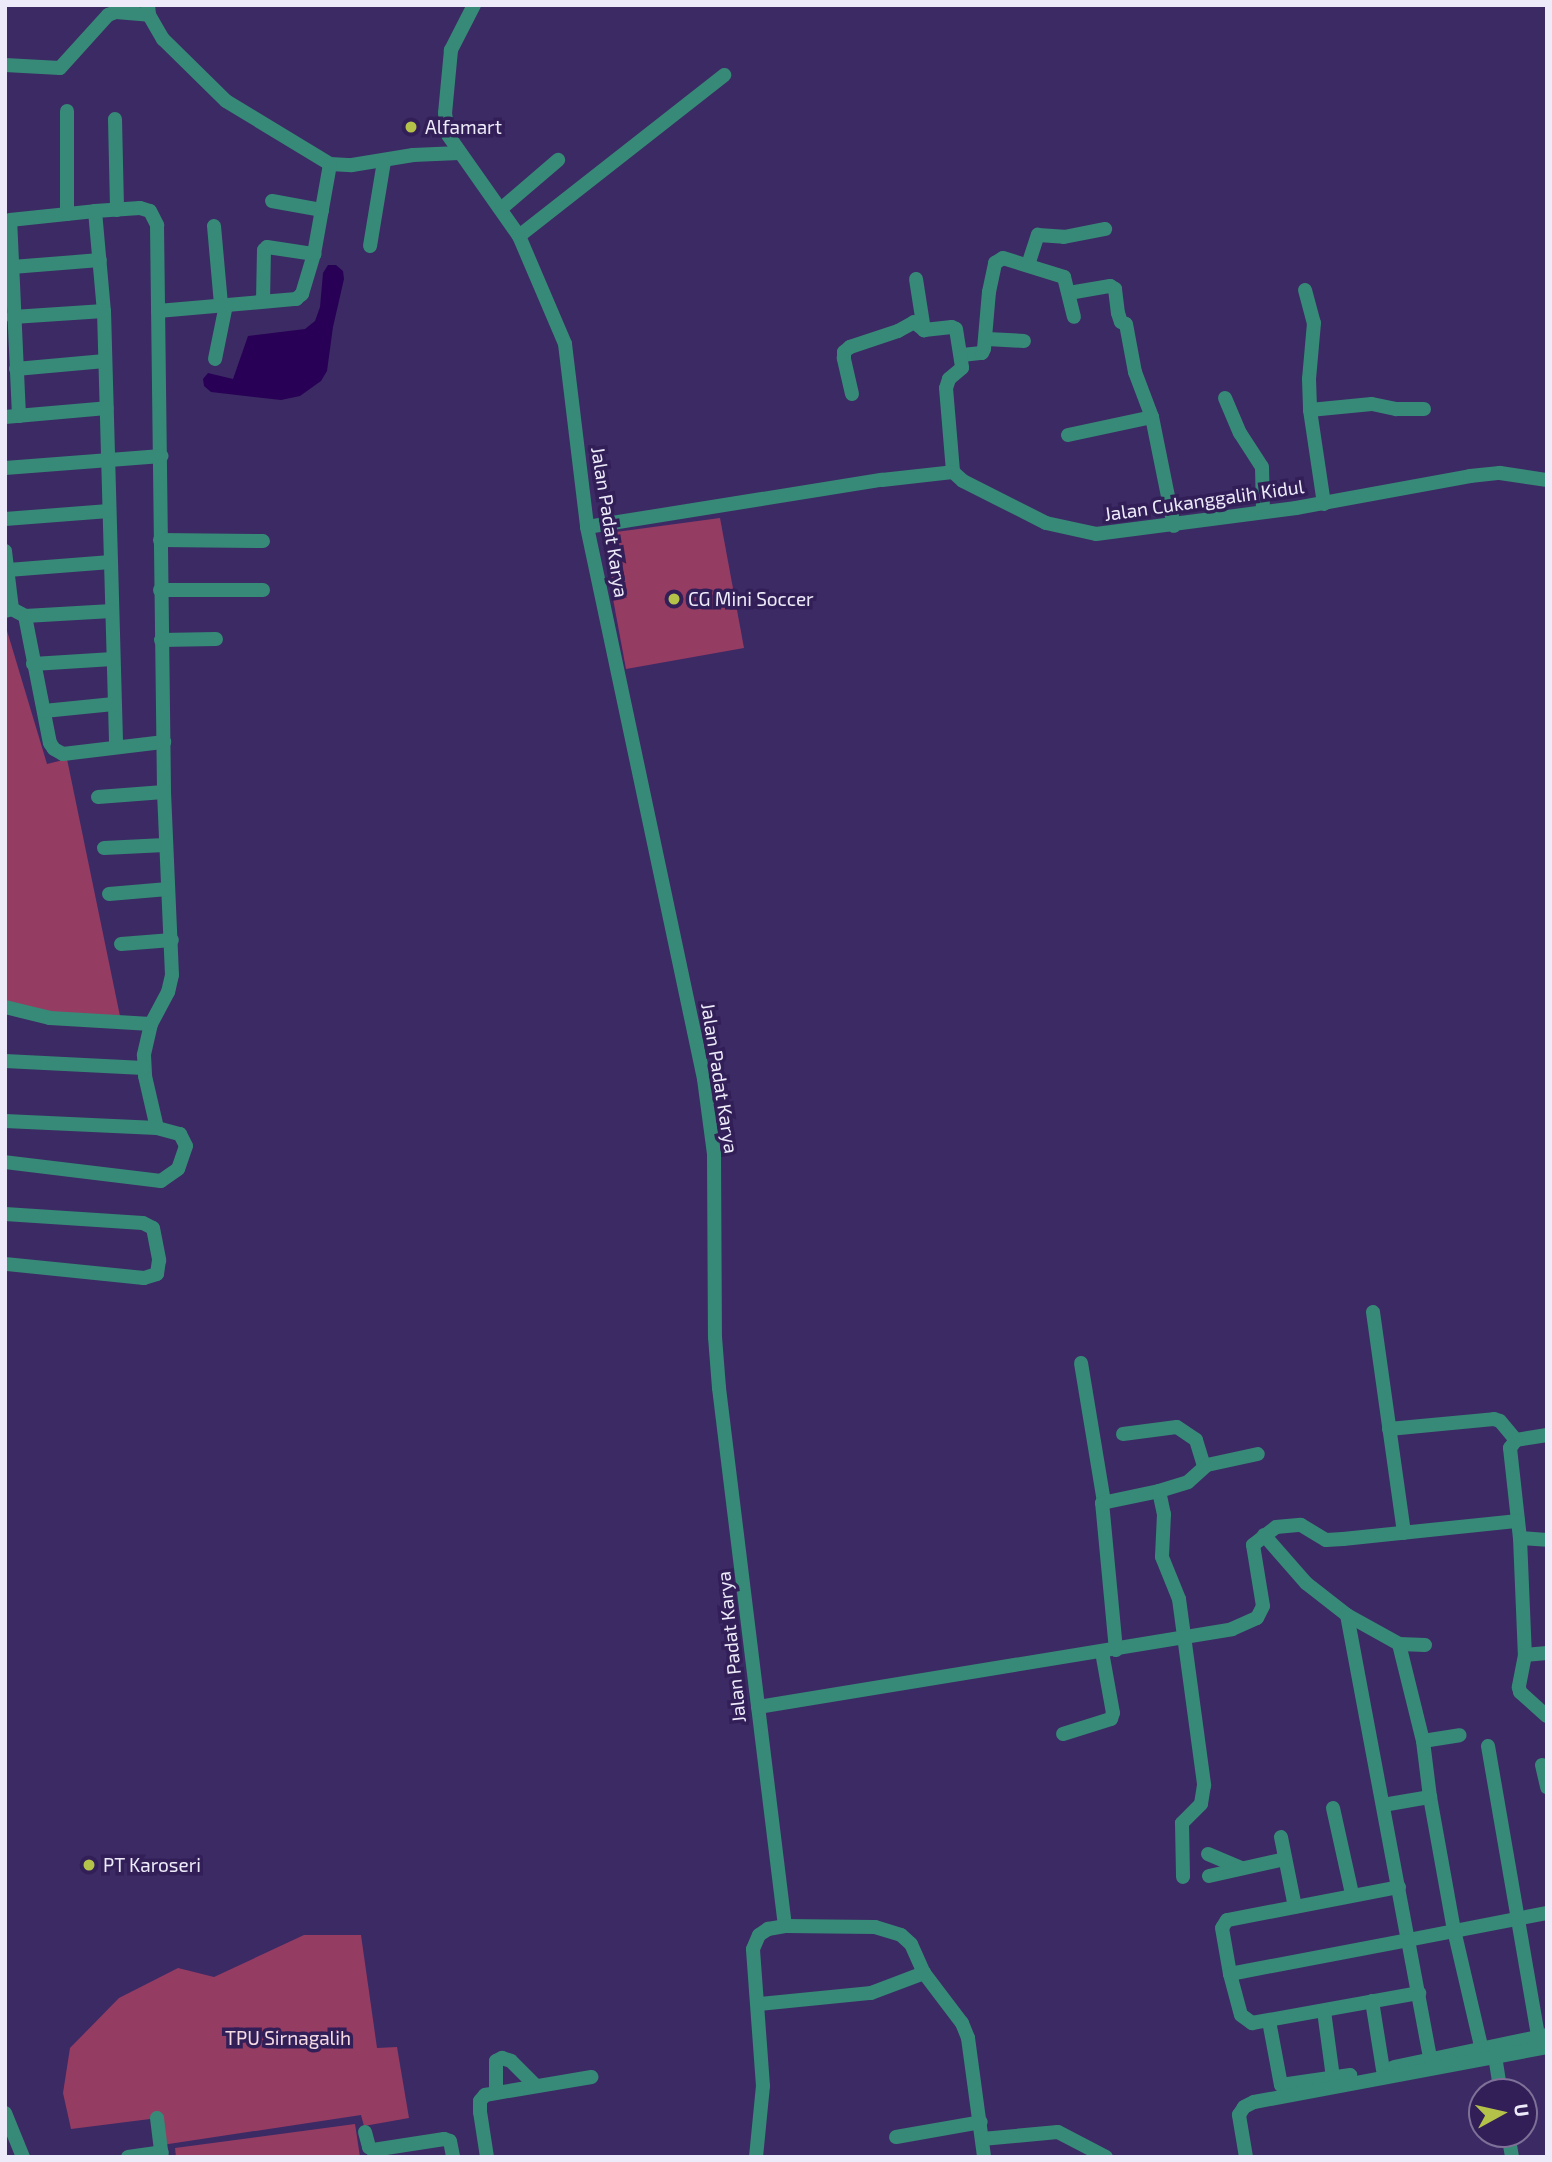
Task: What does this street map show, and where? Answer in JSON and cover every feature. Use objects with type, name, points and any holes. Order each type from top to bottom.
[{"type":"street","name":"Jalan Padat Karya","points":[[474,5],[451,50],[445,113],[448,135],[458,153],[502,208],[519,236],[565,344],[587,527],[711,1119],[714,1154],[715,1337],[719,1388],[785,1926]]},
{"type":"street","points":[[5,65],[60,68],[108,15],[148,10],[163,39],[226,101],[330,164],[458,153]]},
{"type":"street","points":[[519,236],[724,75]]},
{"type":"street","points":[[66,111],[67,214]]},
{"type":"street","points":[[115,120],[117,210]]},
{"type":"street","points":[[502,208],[558,160]]},
{"type":"street","points":[[370,246],[384,161]]},
{"type":"street","points":[[158,311],[296,299],[302,294],[314,254],[330,164]]},
{"type":"street","points":[[272,201],[322,210]]},
{"type":"street","points":[[107,408],[12,417],[16,369],[9,285],[12,267],[10,220],[140,208],[150,211],[155,218],[162,456],[160,590],[164,792],[172,940],[170,984],[151,1024],[144,1068],[157,1128]]},
{"type":"street","points":[[95,211],[104,312],[116,747]]},
{"type":"street","points":[[214,226],[223,305],[215,359]]},
{"type":"street","points":[[1028,265],[1038,235],[1064,237],[1105,229]]},
{"type":"street","points":[[263,301],[264,250],[267,247],[314,254]]},
{"type":"street","points":[[962,355],[982,353],[987,339],[989,292],[995,263],[1009,258],[1061,275],[1069,293],[1074,317]]},
{"type":"street","points":[[12,267],[100,260]]},
{"type":"street","points":[[916,279],[924,330]]},
{"type":"street","points":[[1069,293],[1110,286],[1115,289],[1118,313],[1121,322],[1126,324],[1135,372],[1152,417],[1174,526]]},
{"type":"street","points":[[1305,290],[1314,323],[1309,379],[1310,410],[1324,504]]},
{"type":"street","points":[[13,317],[104,312]]},
{"type":"street","points":[[587,527],[882,480],[953,472],[946,388],[949,379],[962,368],[956,329],[952,327],[924,330],[914,322],[844,352],[852,394]]},
{"type":"street","points":[[987,339],[1024,341]]},
{"type":"street","points":[[16,369],[105,361]]},
{"type":"street","points":[[1225,398],[1240,433],[1262,467],[1263,512]]},
{"type":"street","points":[[1310,410],[1372,404],[1396,409],[1424,408]]},
{"type":"street","points":[[1068,435],[1152,417]]},
{"type":"street","points":[[5,468],[162,456]]},
{"type":"street","name":"Jalan Cukanggalih Kidul","points":[[953,472],[963,481],[1019,511],[1065,529],[1097,534],[1174,526],[1324,504],[1470,475],[1500,473],[1547,480]]},
{"type":"street","points":[[5,519],[109,511]]},
{"type":"street","points":[[160,540],[263,541]]},
{"type":"street","points":[[5,551],[14,612],[33,664],[50,743],[62,754],[164,742]]},
{"type":"street","points":[[8,569],[111,562]]},
{"type":"street","points":[[160,590],[263,590]]},
{"type":"street","points":[[14,612],[112,611]]},
{"type":"street","points":[[161,640],[216,639]]},
{"type":"street","points":[[33,664],[113,659]]},
{"type":"street","points":[[44,712],[114,704]]},
{"type":"street","points":[[98,797],[164,792]]},
{"type":"street","points":[[104,848],[166,845]]},
{"type":"street","points":[[109,894],[169,889]]},
{"type":"street","points":[[121,944],[172,940]]},
{"type":"street","points":[[5,1007],[50,1018],[151,1024]]},
{"type":"street","points":[[5,1061],[144,1068]]},
{"type":"street","points":[[5,1121],[157,1128],[180,1134],[186,1141],[178,1169],[167,1180],[5,1162]]},
{"type":"street","points":[[5,1214],[143,1223],[153,1228],[159,1260],[157,1274],[144,1278],[5,1264]]},
{"type":"street","points":[[1373,1312],[1404,1533]]},
{"type":"street","points":[[1063,1734],[1111,1719],[1113,1713],[1101,1506],[1104,1502],[1081,1363]]},
{"type":"street","points":[[1388,1429],[1494,1419],[1500,1421],[1516,1440]]},
{"type":"street","points":[[1123,1434],[1177,1427],[1196,1440],[1204,1466]]},
{"type":"street","points":[[1547,1435],[1516,1440],[1510,1448],[1520,1538],[1525,1655],[1520,1692],[1547,1716]]},
{"type":"street","points":[[1104,1502],[1188,1482],[1204,1466],[1258,1454]]},
{"type":"street","points":[[1159,1491],[1164,1514],[1162,1557],[1179,1599],[1200,1737],[1204,1785],[1200,1804],[1182,1823],[1183,1877]]},
{"type":"street","points":[[758,1707],[1232,1629],[1257,1618],[1263,1597],[1253,1545],[1276,1527],[1301,1525],[1326,1540],[1518,1521]]},
{"type":"street","points":[[1264,1535],[1306,1583],[1347,1615],[1399,1644],[1425,1645]]},
{"type":"street","points":[[1520,1538],[1547,1540]]},
{"type":"street","points":[[1347,1615],[1430,2058]]},
{"type":"street","points":[[1399,1644],[1423,1741],[1430,1797],[1454,1930],[1481,2046]]},
{"type":"street","points":[[1525,1655],[1547,1653]]},
{"type":"street","points":[[1423,1741],[1460,1735]]},
{"type":"street","points":[[1488,1745],[1516,1919],[1544,2039]]},
{"type":"street","points":[[1542,1765],[1547,1787]]},
{"type":"street","points":[[1383,1805],[1430,1797]]},
{"type":"street","points":[[1333,1808],[1352,1894]]},
{"type":"street","points":[[1281,1837],[1295,1907]]},
{"type":"street","points":[[1208,1854],[1241,1868]]},
{"type":"street","points":[[1209,1876],[1285,1859]]},
{"type":"street","points":[[1399,1887],[1224,1921],[1222,1928],[1230,1974],[1241,2015],[1246,2021],[1269,2021],[1419,1993]]},
{"type":"street","points":[[1230,1974],[1547,1913]]},
{"type":"street","points":[[756,2157],[763,2086],[760,2004],[753,1948],[755,1940],[768,1929],[785,1926],[865,1925],[901,1935],[911,1944],[924,1973],[962,2023],[968,2038],[984,2157]]},
{"type":"street","points":[[760,2004],[871,1993],[924,1973]]},
{"type":"street","points":[[1372,2001],[1383,2070]]},
{"type":"street","points":[[1324,2011],[1333,2078]]},
{"type":"street","points":[[1269,2021],[1281,2085],[1383,2070],[1481,2046],[1544,2039]]},
{"type":"street","points":[[1246,2157],[1239,2115],[1244,2107],[1254,2102],[1495,2056],[1544,2039]]},
{"type":"street","points":[[1495,2056],[1499,2078]]},
{"type":"street","points":[[496,2092],[496,2061],[502,2058],[511,2061],[537,2085]]},
{"type":"street","points":[[487,2157],[480,2101],[496,2092],[591,2077]]},
{"type":"street","points":[[5,2113],[23,2157]]},
{"type":"street","points":[[128,2157],[162,2154],[157,2118]]},
{"type":"street","points":[[896,2137],[981,2122]]},
{"type":"street","points":[[365,2132],[369,2147],[373,2150],[404,2151],[447,2139],[453,2157]]},
{"type":"street","points":[[982,2139],[1058,2132],[1106,2157]]},
{"type":"green space","name":"CG Mini Soccer","points":[[720,518],[744,648],[626,669],[604,550],[616,532]]},
{"type":"green space","points":[[5,624],[47,764],[67,759],[120,1016],[27,1011],[5,1002]]},
{"type":"green space","name":"TPU Sirnagalih","points":[[304,1935],[361,1935],[377,2048],[397,2047],[409,2118],[364,2126],[361,2115],[162,2145],[158,2118],[71,2129],[63,2093],[70,2048],[119,1998],[178,1968],[214,1977]]},
{"type":"green space","points":[[355,2124],[360,2157],[176,2157],[175,2148]]},
{"type":"shaded area","points":[[328,265],[336,265],[343,271],[344,279],[327,371],[321,381],[300,396],[281,400],[211,392],[204,386],[203,379],[208,373],[233,379],[248,336],[305,329],[315,321],[320,307],[323,273]]},
{"type":"place","name":"Alfamart","points":[[411,127]]},
{"type":"place","name":"CG Mini Soccer","points":[[674,599]]},
{"type":"place","name":"PT Karoseri","points":[[89,1865]]}]
